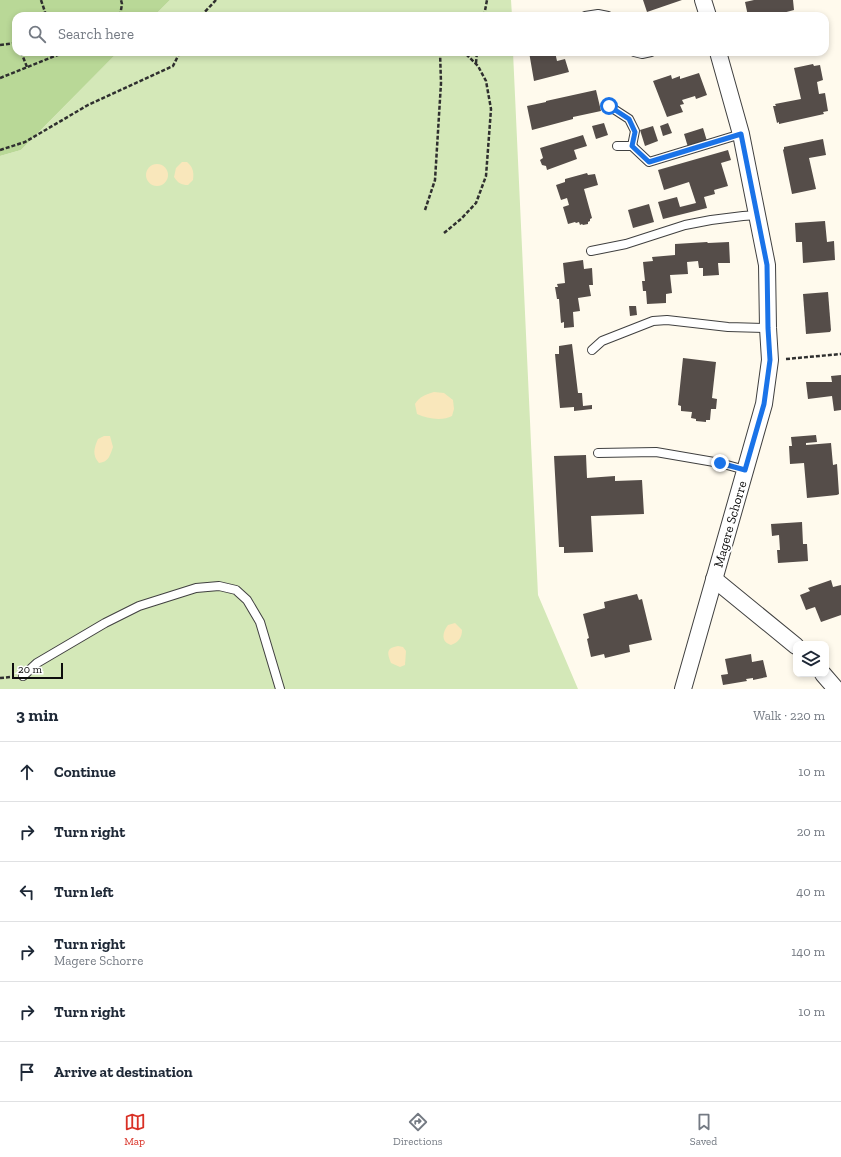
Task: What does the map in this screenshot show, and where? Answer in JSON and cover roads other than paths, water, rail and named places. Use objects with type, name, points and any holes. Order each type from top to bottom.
[{"type":"street","points":[[703,0],[707,12]]},
{"type":"street","name":"Magere Schorre","points":[[683,689],[764,404],[770,360],[767,265],[741,134],[719,56]]},
{"type":"street","points":[[714,579],[793,644]]},
{"type":"street","points":[[826,677],[836,689]]},
{"type":"lane","points":[[609,106],[629,119],[635,132],[632,146]]},
{"type":"lane","points":[[617,146],[632,146],[649,162],[741,134]]},
{"type":"lane","points":[[592,251],[626,244],[684,225],[711,220],[758,216]]},
{"type":"lane","points":[[592,350],[602,341],[653,321],[667,320],[728,327],[768,328]]},
{"type":"lane","points":[[598,453],[656,452],[720,463],[745,470]]},
{"type":"lane","points":[[23,676],[37,663],[105,623],[139,606],[196,588],[219,586],[236,590],[247,600],[260,622],[280,689]]}]
